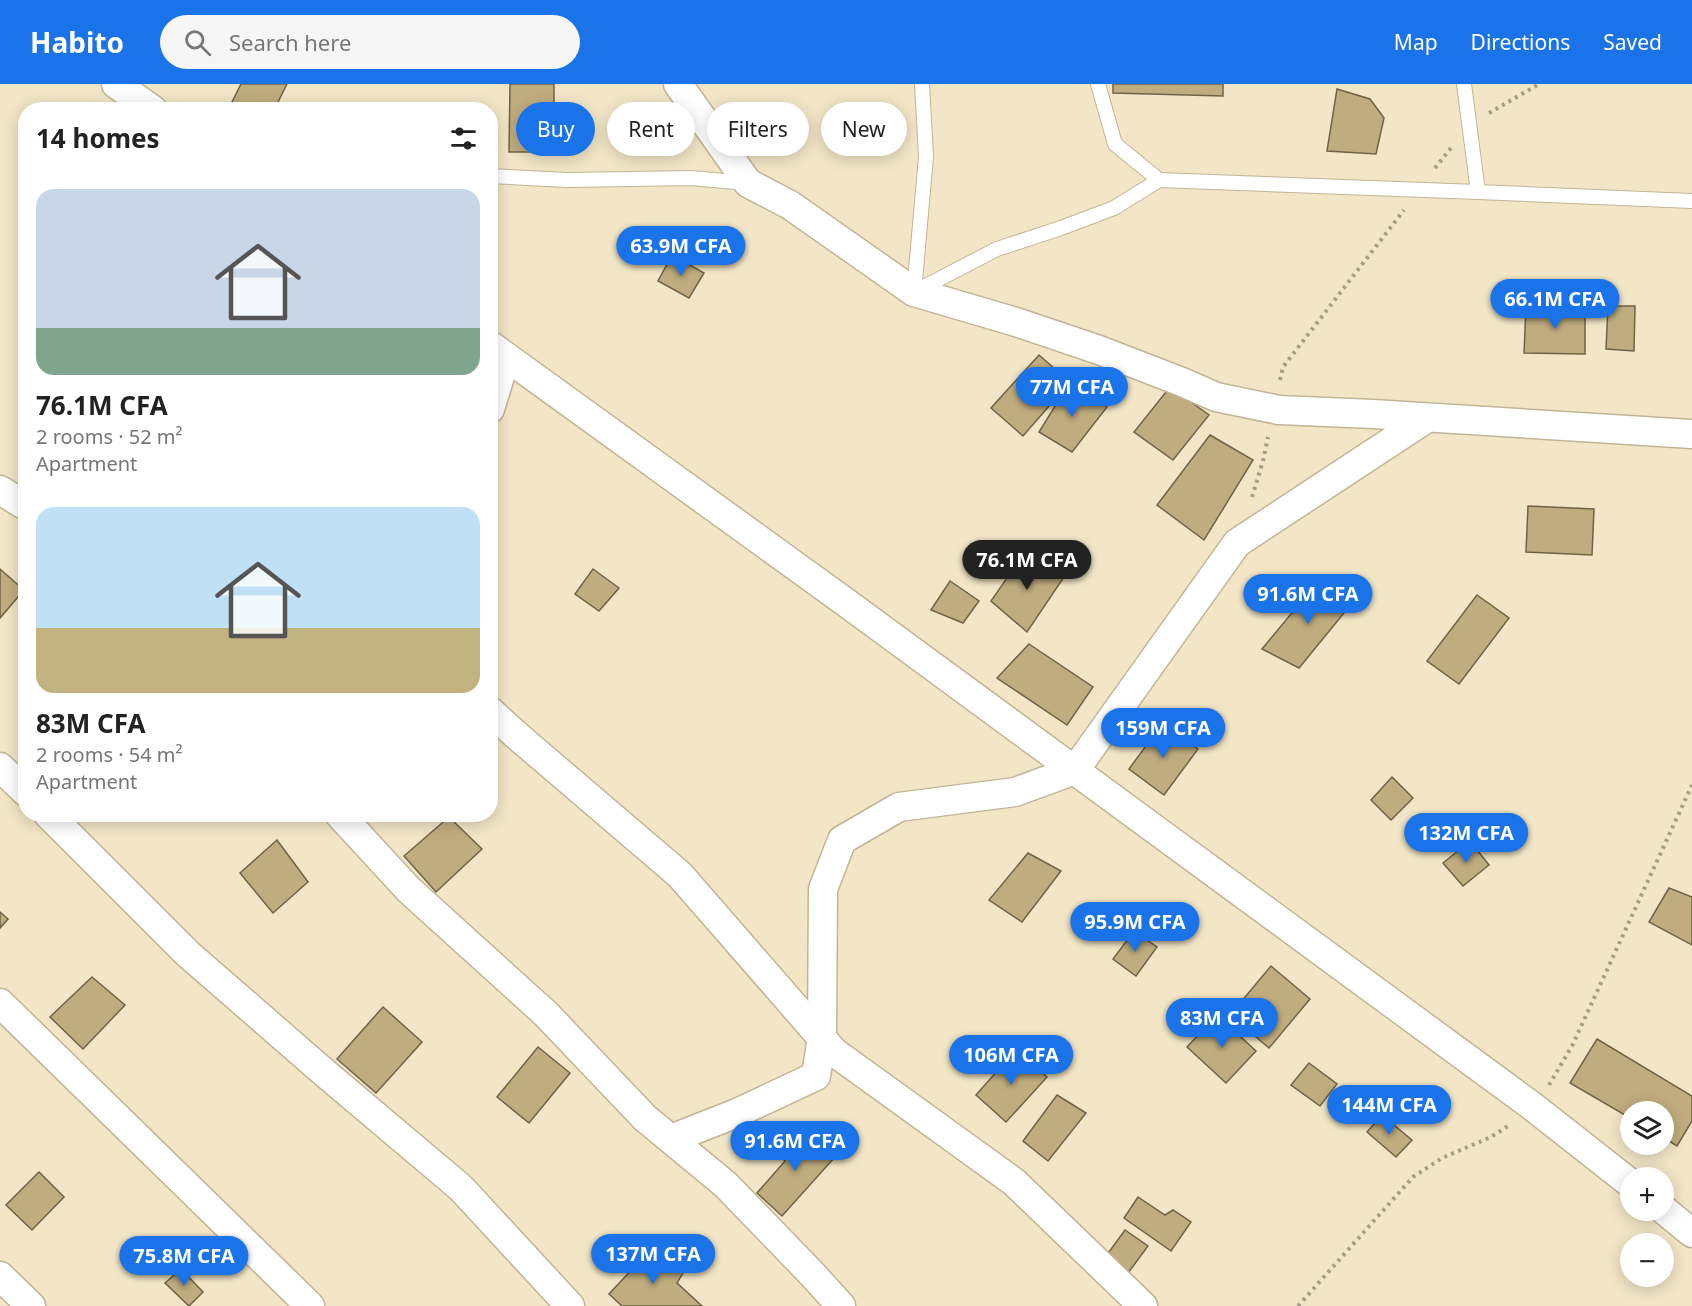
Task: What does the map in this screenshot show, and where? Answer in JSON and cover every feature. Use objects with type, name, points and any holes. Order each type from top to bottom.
[{"type":"street","points":[[116,84],[142,102]]},
{"type":"street","points":[[678,84],[748,183],[790,205],[914,292],[1016,322],[1099,350],[1216,397],[1274,410],[1692,434]]},
{"type":"street","points":[[498,351],[1075,770],[1564,1130],[1620,1175]]},
{"type":"street","points":[[671,1139],[737,1113],[816,1076],[822,1037],[823,889],[842,840],[899,807],[1015,792],[1075,770],[1237,543],[1427,418]]},
{"type":"street","points":[[0,490],[18,501]]},
{"type":"street","points":[[498,718],[680,875],[834,1052],[1014,1182],[1143,1306]]},
{"type":"street","points":[[0,767],[18,784]]},
{"type":"street","points":[[56,822],[188,954],[460,1188],[570,1306]]},
{"type":"street","points":[[346,822],[409,890],[546,1014],[645,1118],[726,1185],[841,1306]]},
{"type":"street","points":[[0,1004],[310,1306]]},
{"type":"street","points":[[1674,1218],[1692,1233]]},
{"type":"street","points":[[0,1276],[31,1306]]},
{"type":"lane","points":[[914,292],[926,156],[922,84]]},
{"type":"lane","points":[[1098,84],[1115,144],[1159,180]]},
{"type":"lane","points":[[1464,84],[1478,192]]},
{"type":"lane","points":[[498,176],[567,180],[691,178],[748,183]]},
{"type":"lane","points":[[914,292],[997,249],[1062,228],[1114,207],[1159,180],[1692,201]]},
{"type":"path","points":[[1237,543],[1263,461],[1283,367],[1469,124],[1539,84]]},
{"type":"building","points":[[241,84],[287,84],[278,102],[232,102]]},
{"type":"building","points":[[510,84],[554,84],[554,102],[516,102],[516,152],[509,152]]},
{"type":"building","points":[[1113,84],[1223,84],[1223,96],[1113,93]]},
{"type":"building","points":[[1337,89],[1370,99],[1384,118],[1376,154],[1327,151]]},
{"type":"building","points":[[672,255],[704,273],[689,298],[658,281]]},
{"type":"building","points":[[1585,305],[1585,354],[1524,353],[1526,306]]},
{"type":"building","points":[[1608,306],[1635,306],[1634,351],[1606,349]]},
{"type":"building","points":[[1039,355],[1070,382],[1023,436],[991,408]]},
{"type":"building","points":[[1070,382],[1107,407],[1072,452],[1039,432]]},
{"type":"building","points":[[1170,387],[1209,415],[1173,460],[1134,432]]},
{"type":"building","points":[[1210,435],[1253,460],[1204,540],[1157,505]]},
{"type":"building","points":[[1528,506],[1594,509],[1592,555],[1526,552]]},
{"type":"building","points":[[1025,552],[1064,577],[1027,632],[991,601]]},
{"type":"building","points":[[0,569],[18,585],[18,597],[0,618]]},
{"type":"building","points":[[593,569],[619,588],[599,611],[575,594]]},
{"type":"building","points":[[1319,580],[1353,602],[1299,668],[1262,649]]},
{"type":"building","points":[[950,581],[979,601],[963,623],[931,610]]},
{"type":"building","points":[[1477,595],[1509,618],[1459,684],[1427,661]]},
{"type":"building","points":[[1029,644],[1093,687],[1067,725],[997,678]]},
{"type":"building","points":[[1162,724],[1198,749],[1164,795],[1129,769]]},
{"type":"building","points":[[1392,777],[1413,798],[1391,820],[1371,800]]},
{"type":"building","points":[[443,822],[454,822],[482,849],[436,892],[404,856]]},
{"type":"building","points":[[277,840],[308,882],[273,913],[240,873]]},
{"type":"building","points":[[1470,841],[1489,865],[1463,886],[1443,863]]},
{"type":"building","points":[[1028,853],[1061,871],[1022,922],[989,900]]},
{"type":"building","points":[[1669,888],[1692,897],[1692,945],[1649,922]]},
{"type":"building","points":[[0,912],[8,919],[0,928]]},
{"type":"building","points":[[1134,931],[1157,947],[1136,976],[1113,959]]},
{"type":"building","points":[[1271,966],[1310,999],[1269,1048],[1230,1015]]},
{"type":"building","points":[[92,977],[125,1005],[83,1049],[50,1017]]},
{"type":"building","points":[[383,1007],[422,1042],[376,1093],[337,1059]]},
{"type":"building","points":[[1217,1015],[1256,1051],[1226,1083],[1187,1047]]},
{"type":"building","points":[[1597,1039],[1692,1096],[1692,1121],[1677,1146],[1674,1144],[1674,1101],[1620,1101],[1620,1112],[1570,1083]]},
{"type":"building","points":[[538,1047],[570,1073],[529,1123],[497,1097]]},
{"type":"building","points":[[1016,1050],[1047,1077],[1006,1122],[976,1095]]},
{"type":"building","points":[[1309,1063],[1337,1084],[1320,1106],[1291,1085]]},
{"type":"building","points":[[1057,1095],[1086,1113],[1048,1161],[1023,1141]]},
{"type":"building","points":[[1382,1115],[1412,1140],[1396,1157],[1367,1132]]},
{"type":"building","points":[[801,1129],[834,1158],[782,1216],[757,1193],[785,1161],[778,1154]]},
{"type":"building","points":[[39,1172],[64,1197],[32,1230],[6,1205]]},
{"type":"building","points":[[1138,1197],[1165,1215],[1173,1210],[1191,1222],[1171,1251],[1124,1218]]},
{"type":"building","points":[[1125,1230],[1148,1246],[1128,1273],[1106,1256]]},
{"type":"building","points":[[653,1247],[683,1273],[677,1283],[702,1306],[622,1306],[609,1294]]},
{"type":"building","points":[[181,1269],[203,1292],[189,1306],[165,1283]]}]
